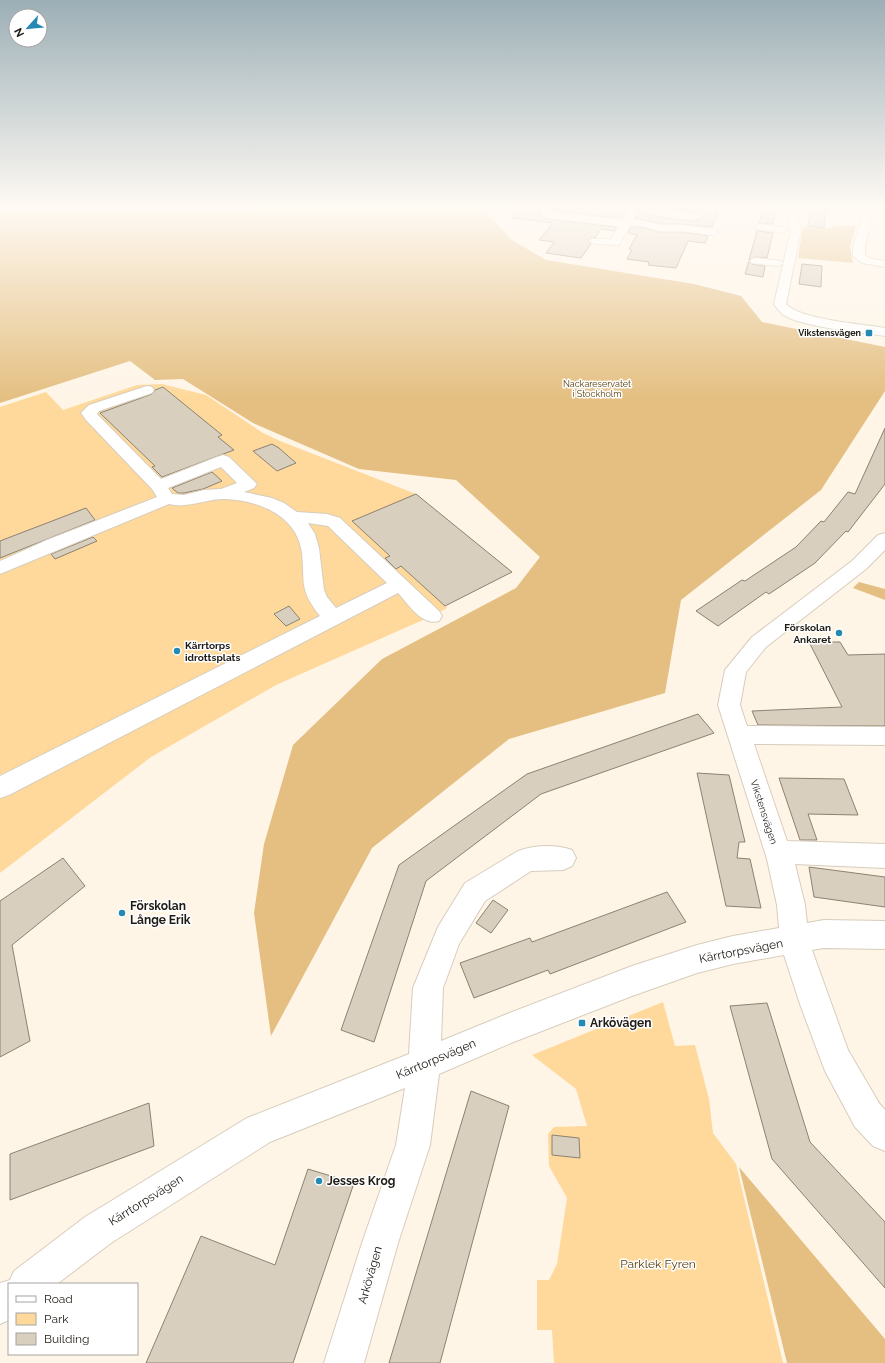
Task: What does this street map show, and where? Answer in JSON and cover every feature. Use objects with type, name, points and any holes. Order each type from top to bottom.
[{"type":"street","points":[[777,273],[776,283],[780,304],[786,311],[804,319],[885,332]]},
{"type":"street","points":[[776,283],[780,273]]},
{"type":"street","points":[[147,390],[94,408],[89,412],[91,417],[163,493],[184,500],[204,495],[224,494],[262,500],[295,517],[305,530],[310,548],[314,590],[332,618]]},
{"type":"street","points":[[0,568],[163,493],[223,460],[248,484],[224,494]]},
{"type":"street","points":[[295,517],[327,519],[334,522],[432,616]]},
{"type":"street","name":"Vikstensvägen","points":[[885,539],[859,565],[759,642],[736,670],[729,705],[777,852],[791,905],[794,940],[808,987],[836,1060],[867,1115],[885,1134]]},
{"type":"street","points":[[0,788],[400,584]]},
{"type":"street","points":[[739,735],[885,736]]},
{"type":"street","points":[[777,852],[858,857],[885,856]]},
{"type":"street","name":"Arkövägen","points":[[344,1363],[380,1243],[413,1145],[424,1064],[428,988],[448,937],[475,892],[527,859],[563,858]]},
{"type":"street","name":"Kärrtorpsvägen","points":[[29,1283],[98,1230],[259,1130],[507,1029],[632,981],[697,959],[732,950],[824,934],[885,935]]},
{"type":"street","points":[[0,1305],[8,1299]]},
{"type":"green space","name":"Nackareservatet i Stockholm","points":[[0,273],[624,273],[694,284],[741,296],[762,322],[885,347],[885,391],[821,490],[681,600],[665,693],[509,739],[372,848],[271,1036],[254,913],[264,844],[293,745],[382,659],[516,588],[540,557],[456,480],[359,469],[253,423],[183,379],[155,380],[130,361],[0,403]]},
{"type":"green space","name":"Kärrtorps idrottsplats","points":[[162,384],[206,395],[263,433],[416,494],[512,572],[445,606],[447,608],[432,616],[276,685],[151,757],[0,873],[0,407],[46,392],[63,410],[137,385]]},
{"type":"green space","points":[[859,582],[885,589],[885,600],[853,588]]},
{"type":"green space","name":"Parklek Fyren","points":[[663,1002],[675,1046],[695,1045],[709,1099],[713,1133],[736,1164],[783,1363],[554,1363],[552,1330],[537,1330],[537,1280],[549,1280],[557,1264],[567,1198],[549,1166],[548,1134],[554,1127],[587,1126],[576,1089],[532,1055]]},
{"type":"green space","points":[[739,1167],[885,1339],[885,1363],[787,1363]]},
{"type":"building","points":[[745,273],[764,273],[763,277],[745,274]]},
{"type":"building","points":[[801,273],[822,273],[821,287],[799,284]]},
{"type":"building","points":[[163,387],[222,435],[218,437],[234,450],[162,477],[152,467],[155,466],[100,413],[152,394],[155,390]]},
{"type":"building","points":[[885,428],[885,484],[848,532],[846,531],[815,563],[769,594],[766,592],[718,626],[696,611],[742,580],[745,581],[796,547],[821,521],[824,522],[848,492],[855,494]]},
{"type":"building","points":[[272,444],[279,448],[296,463],[277,471],[253,451]]},
{"type":"building","points":[[212,472],[222,481],[203,489],[184,493],[178,493],[172,488]]},
{"type":"building","points":[[416,494],[512,572],[445,606],[401,566],[396,569],[385,558],[390,556],[352,521]]},
{"type":"building","points":[[86,508],[95,520],[0,558],[0,541]]},
{"type":"building","points":[[93,537],[97,541],[55,559],[51,554]]},
{"type":"building","points":[[289,606],[300,619],[286,626],[274,614]]},
{"type":"building","points":[[809,642],[840,642],[848,655],[885,654],[885,726],[758,725],[752,711],[842,707]]},
{"type":"building","points":[[698,714],[714,733],[541,794],[426,881],[374,1042],[341,1030],[399,865],[527,774]]},
{"type":"building","points":[[697,773],[729,775],[745,842],[739,842],[737,858],[750,859],[761,908],[726,906]]},
{"type":"building","points":[[779,778],[844,779],[858,815],[808,814],[817,840],[800,840]]},
{"type":"building","points":[[63,858],[85,886],[12,945],[30,1041],[0,1057],[0,901]]},
{"type":"building","points":[[809,867],[885,877],[885,907],[814,897]]},
{"type":"building","points":[[667,892],[686,922],[550,974],[548,970],[474,998],[460,963],[530,938],[532,942]]},
{"type":"building","points":[[493,900],[508,910],[491,933],[476,923]]},
{"type":"building","points":[[767,1003],[810,1142],[885,1222],[885,1288],[772,1159],[730,1006]]},
{"type":"building","points":[[471,1091],[509,1106],[440,1363],[389,1363]]},
{"type":"building","points":[[149,1103],[154,1146],[10,1200],[10,1154]]},
{"type":"building","points":[[552,1135],[579,1138],[580,1158],[552,1155]]},
{"type":"building","points":[[308,1169],[354,1183],[293,1363],[146,1363],[201,1236],[275,1265]]},
{"type":"place","name":"Vikstensvägen","points":[[869,333]]},
{"type":"place","name":"Förskolan Ankaret","points":[[839,633]]},
{"type":"place","name":"Kärrtorps idrottsplats","points":[[177,651]]},
{"type":"place","name":"Förskolan Långe Erik","points":[[122,913]]},
{"type":"place","name":"Arkövägen","points":[[582,1023]]},
{"type":"place","name":"Jesses Krog","points":[[319,1181]]}]
